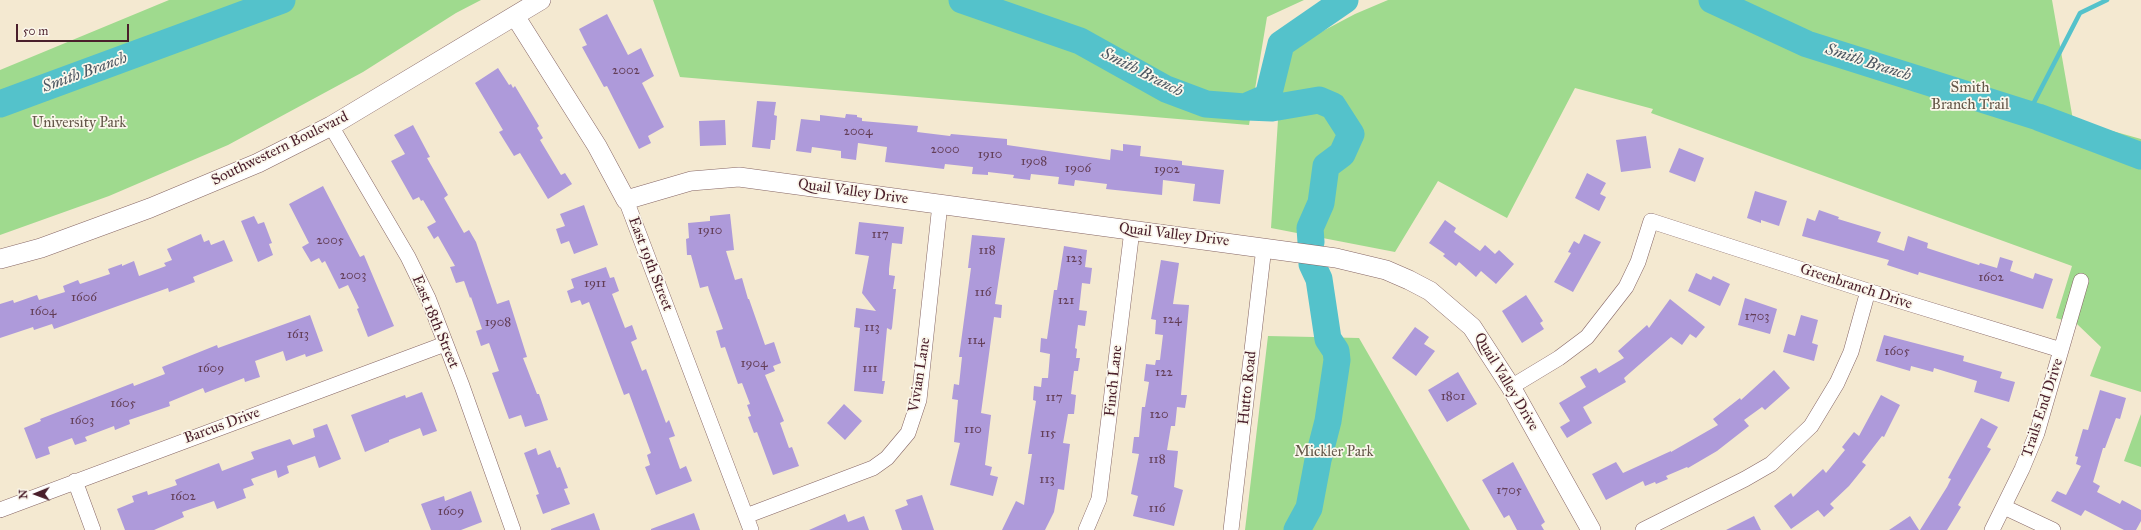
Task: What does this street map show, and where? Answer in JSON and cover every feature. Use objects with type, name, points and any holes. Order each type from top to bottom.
[{"type":"street","name":"Southwestern Boulevard","points":[[0,260],[41,248],[150,208],[258,163],[331,126],[542,0]]},
{"type":"street","name":"East 19th Street","points":[[515,16],[597,146],[626,200],[749,523]]},
{"type":"street","name":"East 18th Street","points":[[331,126],[408,257],[428,298],[462,386],[513,530]]},
{"type":"street","name":"Quail Valley Drive","points":[[626,200],[691,181],[739,177],[1264,247],[1336,258],[1392,272],[1430,291],[1472,327],[1511,386],[1591,530]]},
{"type":"street","name":"Vivian Lane","points":[[749,523],[873,468],[887,458],[908,433],[919,400],[940,204]]},
{"type":"street","name":"Greenbranch Drive","points":[[1511,386],[1559,358],[1587,337],[1626,286],[1638,262],[1651,221],[1868,291],[2061,350]]},
{"type":"street","name":"Finch Lane","points":[[1086,530],[1099,499],[1132,230]]},
{"type":"street","name":"Hutto Road","points":[[1231,530],[1264,247]]},
{"type":"street","name":"Trails End Drive","points":[[1992,530],[2037,434],[2081,281]]},
{"type":"street","points":[[1643,530],[1745,479],[1771,464],[1794,444],[1811,426],[1837,383],[1851,352],[1868,291]]},
{"type":"street","name":"Barcus Drive","points":[[0,510],[445,344]]},
{"type":"street","points":[[75,481],[93,530]]},
{"type":"street","points":[[2004,507],[2053,530]]},
{"type":"green space","name":"University Park","points":[[169,0],[481,0],[456,13],[363,72],[228,145],[109,196],[0,235],[0,70]]},
{"type":"green space","points":[[653,0],[1304,0],[1267,17],[1249,125],[680,77]]},
{"type":"green space","name":"Smith Branch Trail","points":[[1388,0],[2052,0],[2073,120],[2141,139],[2141,392],[2090,376],[2101,347],[2077,324],[2056,318],[2072,266],[1651,113],[1653,109],[1575,88],[1507,218],[1438,181],[1395,252],[1271,228],[1282,58],[1304,41],[1355,14]]},
{"type":"green space","name":"Mickler Park","points":[[1268,336],[1359,338],[1470,530],[1245,530]]},
{"type":"green space","points":[[2141,414],[2141,467],[2124,461]]},
{"type":"building","points":[[607,14],[628,55],[641,48],[654,76],[642,83],[664,127],[648,136],[651,143],[639,149],[607,86],[604,87],[582,47],[587,45],[579,29]]},
{"type":"building","points":[[498,68],[509,85],[511,84],[513,88],[515,86],[539,126],[537,128],[543,138],[540,140],[561,175],[565,173],[572,184],[548,199],[520,153],[514,156],[499,132],[503,130],[475,83]]},
{"type":"building","points":[[757,101],[776,102],[774,115],[777,116],[775,140],[771,140],[770,149],[752,147]]},
{"type":"building","points":[[846,114],[857,115],[857,117],[862,118],[862,121],[918,126],[917,132],[950,136],[951,134],[1007,139],[1007,145],[1110,160],[1111,149],[1123,151],[1123,144],[1141,146],[1140,156],[1182,161],[1182,165],[1224,170],[1220,204],[1193,201],[1195,184],[1163,180],[1162,195],[1106,189],[1107,184],[1075,180],[1074,186],[1058,184],[1059,177],[1031,174],[1030,180],[1013,178],[1014,175],[988,172],[988,175],[972,174],[973,167],[945,164],[944,169],[885,162],[887,147],[858,143],[856,160],[841,158],[841,151],[812,147],[811,153],[796,151],[801,119],[820,121],[820,115],[845,118]]},
{"type":"building","points":[[725,120],[726,145],[700,146],[699,121]]},
{"type":"building","points":[[413,125],[430,157],[427,158],[448,195],[444,198],[464,233],[469,230],[476,242],[497,304],[509,300],[527,357],[523,358],[537,394],[539,394],[548,420],[525,427],[521,415],[509,419],[492,373],[499,371],[489,343],[481,346],[476,331],[482,329],[464,281],[456,283],[450,267],[455,266],[438,236],[434,239],[427,227],[436,222],[423,200],[421,201],[419,197],[413,200],[391,161],[405,154],[394,135]]},
{"type":"building","points":[[1646,136],[1651,168],[1621,172],[1616,140]]},
{"type":"building","points":[[1679,148],[1704,158],[1695,182],[1669,172]]},
{"type":"building","points":[[1587,173],[1606,183],[1600,194],[1606,197],[1599,211],[1575,198]]},
{"type":"building","points":[[323,186],[360,257],[364,255],[394,326],[368,337],[357,309],[359,308],[348,285],[339,289],[325,261],[322,263],[319,258],[311,262],[302,247],[309,243],[289,204]]},
{"type":"building","points":[[1755,191],[1787,201],[1779,226],[1761,220],[1761,223],[1747,218]]},
{"type":"building","points":[[584,205],[598,245],[574,254],[569,241],[561,244],[556,229],[565,226],[560,214]]},
{"type":"building","points":[[1819,210],[1839,217],[1838,219],[1881,232],[1877,242],[1904,251],[1908,236],[1928,243],[1927,248],[1979,265],[1980,263],[1997,268],[2000,257],[2013,261],[2010,271],[2033,279],[2035,273],[2053,279],[2043,309],[1919,272],[1918,275],[1887,265],[1889,260],[1802,236],[1807,218],[1815,221]]},
{"type":"building","points":[[730,214],[734,250],[726,251],[735,280],[742,278],[765,345],[774,342],[781,363],[773,366],[775,371],[765,375],[784,421],[780,423],[789,448],[792,447],[799,466],[773,475],[757,432],[754,433],[748,417],[751,416],[747,405],[750,404],[742,383],[738,384],[725,347],[721,348],[716,331],[723,329],[708,286],[700,288],[691,255],[687,255],[686,239],[689,238],[688,223],[710,221],[710,216]]},
{"type":"building","points":[[254,216],[258,224],[264,222],[272,243],[269,244],[273,255],[258,262],[241,221]]},
{"type":"building","points":[[1445,220],[1456,228],[1454,232],[1480,251],[1485,245],[1495,254],[1499,250],[1514,264],[1496,284],[1481,271],[1476,277],[1459,262],[1456,266],[1443,256],[1445,254],[1429,243]]},
{"type":"building","points":[[859,222],[904,227],[902,244],[892,243],[889,275],[895,276],[893,289],[896,289],[892,328],[891,330],[887,328],[882,381],[885,381],[883,394],[854,391],[860,328],[854,327],[856,308],[876,311],[862,293],[869,256],[855,254]]},
{"type":"building","points":[[201,234],[204,242],[209,240],[211,245],[224,240],[233,261],[193,277],[195,282],[169,292],[168,288],[54,329],[52,324],[34,330],[33,327],[0,338],[0,304],[13,300],[14,303],[37,295],[39,300],[65,292],[63,286],[78,280],[80,284],[110,274],[108,269],[122,264],[122,266],[134,261],[139,276],[166,266],[164,263],[172,260],[167,249]]},
{"type":"building","points":[[1584,234],[1601,242],[1573,292],[1554,282],[1571,253],[1568,252],[1574,241],[1579,244]]},
{"type":"building","points":[[972,235],[1005,238],[995,304],[1002,305],[1001,318],[994,317],[981,413],[991,415],[985,465],[992,467],[990,475],[998,477],[993,496],[950,485],[960,443],[954,442],[958,400],[952,399],[954,384],[959,385],[962,357],[959,357],[971,268],[968,268]]},
{"type":"building","points":[[1064,246],[1087,250],[1085,267],[1092,268],[1090,284],[1082,283],[1079,310],[1087,311],[1085,326],[1078,325],[1075,348],[1077,349],[1076,358],[1080,358],[1078,371],[1074,371],[1071,394],[1076,395],[1074,414],[1068,414],[1063,443],[1070,444],[1064,490],[1058,489],[1054,512],[1045,530],[1002,530],[1016,501],[1024,505],[1032,454],[1028,454],[1036,401],[1033,400],[1034,386],[1041,387],[1042,378],[1048,378],[1050,354],[1040,352],[1041,338],[1047,339],[1054,290],[1057,290]]},
{"type":"building","points":[[1161,260],[1179,263],[1173,304],[1189,305],[1181,395],[1187,395],[1185,408],[1177,407],[1175,426],[1171,426],[1167,450],[1178,451],[1174,487],[1183,490],[1174,526],[1133,516],[1138,496],[1131,494],[1139,454],[1132,453],[1134,437],[1139,437],[1142,407],[1145,407],[1149,382],[1144,381],[1146,364],[1155,365],[1156,360],[1160,360],[1163,335],[1155,334],[1156,320],[1151,319]]},
{"type":"building","points":[[606,267],[610,278],[614,277],[619,291],[612,294],[625,328],[632,325],[637,339],[631,342],[642,371],[646,369],[666,423],[669,420],[675,436],[669,438],[680,469],[686,466],[692,481],[656,495],[645,467],[650,465],[647,455],[651,453],[629,393],[624,395],[589,302],[582,305],[580,300],[571,303],[567,291],[574,288],[571,279]]},
{"type":"building","points":[[1696,273],[1711,280],[1713,276],[1730,284],[1720,306],[1688,291]]},
{"type":"building","points":[[1526,295],[1543,321],[1540,323],[1544,329],[1522,343],[1502,311]]},
{"type":"building","points":[[1745,298],[1777,309],[1770,334],[1738,325]]},
{"type":"building","points":[[1670,299],[1705,327],[1696,338],[1690,334],[1682,345],[1671,337],[1624,378],[1626,382],[1583,407],[1592,423],[1567,438],[1560,427],[1570,421],[1559,403],[1586,387],[1580,377],[1596,368],[1599,373],[1624,358],[1618,351],[1647,325],[1649,328]]},
{"type":"building","points":[[310,315],[323,351],[306,357],[305,354],[286,361],[283,351],[255,361],[260,377],[245,382],[244,378],[205,393],[203,388],[169,402],[170,406],[129,420],[130,424],[115,430],[114,426],[85,437],[87,441],[75,445],[72,438],[48,447],[50,454],[36,459],[24,428],[41,421],[40,419],[133,383],[134,386],[165,374],[162,367],[217,345],[218,348]]},
{"type":"building","points":[[1801,315],[1818,320],[1812,343],[1818,345],[1814,361],[1783,352],[1788,334],[1795,336]]},
{"type":"building","points":[[1415,327],[1429,337],[1424,344],[1435,351],[1416,376],[1392,358]]},
{"type":"building","points":[[1884,335],[1964,356],[1963,361],[2002,372],[2000,378],[2015,382],[2009,402],[1974,392],[1977,381],[1934,368],[1933,372],[1911,366],[1910,371],[1876,361]]},
{"type":"building","points":[[1774,370],[1790,388],[1765,410],[1762,407],[1744,420],[1749,426],[1717,451],[1688,468],[1687,467],[1666,476],[1668,479],[1656,484],[1655,482],[1645,486],[1643,481],[1606,500],[1592,474],[1616,462],[1623,473],[1671,452],[1718,425],[1713,419],[1740,398],[1741,400]]},
{"type":"building","points":[[1458,372],[1477,404],[1447,422],[1428,390]]},
{"type":"building","points":[[2100,390],[2126,398],[2120,419],[2116,418],[2105,448],[2103,448],[2093,482],[2100,486],[2097,492],[2120,504],[2122,500],[2141,510],[2141,521],[2136,530],[2124,530],[2085,510],[2081,516],[2051,501],[2057,491],[2066,495],[2081,466],[2076,464],[2078,457],[2075,456],[2083,429],[2088,430]]},
{"type":"building","points":[[422,392],[437,431],[423,436],[420,428],[389,440],[389,442],[365,452],[351,415],[405,395],[406,398]]},
{"type":"building","points":[[1881,395],[1900,405],[1884,437],[1882,436],[1862,462],[1866,465],[1849,486],[1830,504],[1834,508],[1824,517],[1818,510],[1791,529],[1774,506],[1791,493],[1793,497],[1823,469],[1826,473],[1845,450],[1842,447],[1854,432],[1859,436]]},
{"type":"building","points":[[844,404],[862,421],[845,440],[827,423]]},
{"type":"building","points":[[1981,418],[1998,427],[1987,447],[1991,449],[1958,505],[1961,507],[1947,530],[1920,530],[1947,487],[1951,479],[1948,478]]},
{"type":"building","points":[[327,424],[341,459],[319,468],[315,456],[287,466],[289,473],[278,478],[276,470],[251,479],[254,485],[243,489],[246,498],[217,509],[214,501],[182,512],[184,517],[154,530],[125,530],[117,509],[134,502],[132,496],[147,491],[148,495],[177,485],[175,480],[219,463],[222,471],[254,459],[251,452],[290,439],[293,445],[315,437],[313,429]]},
{"type":"building","points":[[536,448],[538,455],[550,450],[557,468],[560,467],[568,488],[564,489],[570,504],[543,514],[536,495],[539,494],[524,453]]},
{"type":"building","points":[[1513,462],[1545,522],[1541,525],[1544,530],[1517,530],[1509,515],[1504,518],[1482,480]]},
{"type":"building","points":[[471,491],[482,522],[461,530],[431,530],[421,504],[444,496],[445,501]]},
{"type":"building","points":[[922,495],[934,530],[902,530],[895,510],[908,505],[906,500]]},
{"type":"building","points":[[594,513],[600,530],[551,530],[551,529]]},
{"type":"building","points":[[694,513],[700,530],[651,530],[651,529]]},
{"type":"building","points":[[845,514],[848,522],[864,516],[869,530],[809,530]]},
{"type":"building","points":[[1754,516],[1761,530],[1726,530]]},
{"type":"building","points":[[1910,516],[1919,530],[1889,530]]},
{"type":"waterway","name":"Smith Branch","points":[[0,104],[282,0]]},
{"type":"waterway","name":"Smith Branch","points":[[962,0],[1080,41],[1166,89],[1206,104],[1245,107],[1268,97],[1281,44],[1345,0]]},
{"type":"waterway","name":"Smith Branch","points":[[1712,0],[1807,44],[2038,117],[2141,156]]},
{"type":"waterway","points":[[2028,114],[2080,13],[2107,0]]},
{"type":"waterway","points":[[1247,107],[1272,108],[1319,100],[1333,106],[1351,134],[1342,154],[1326,166],[1321,203],[1310,228],[1311,242]]},
{"type":"waterway","points":[[1297,530],[1309,508],[1318,460],[1328,421],[1337,360],[1336,351],[1328,339],[1319,279],[1312,264]]}]
